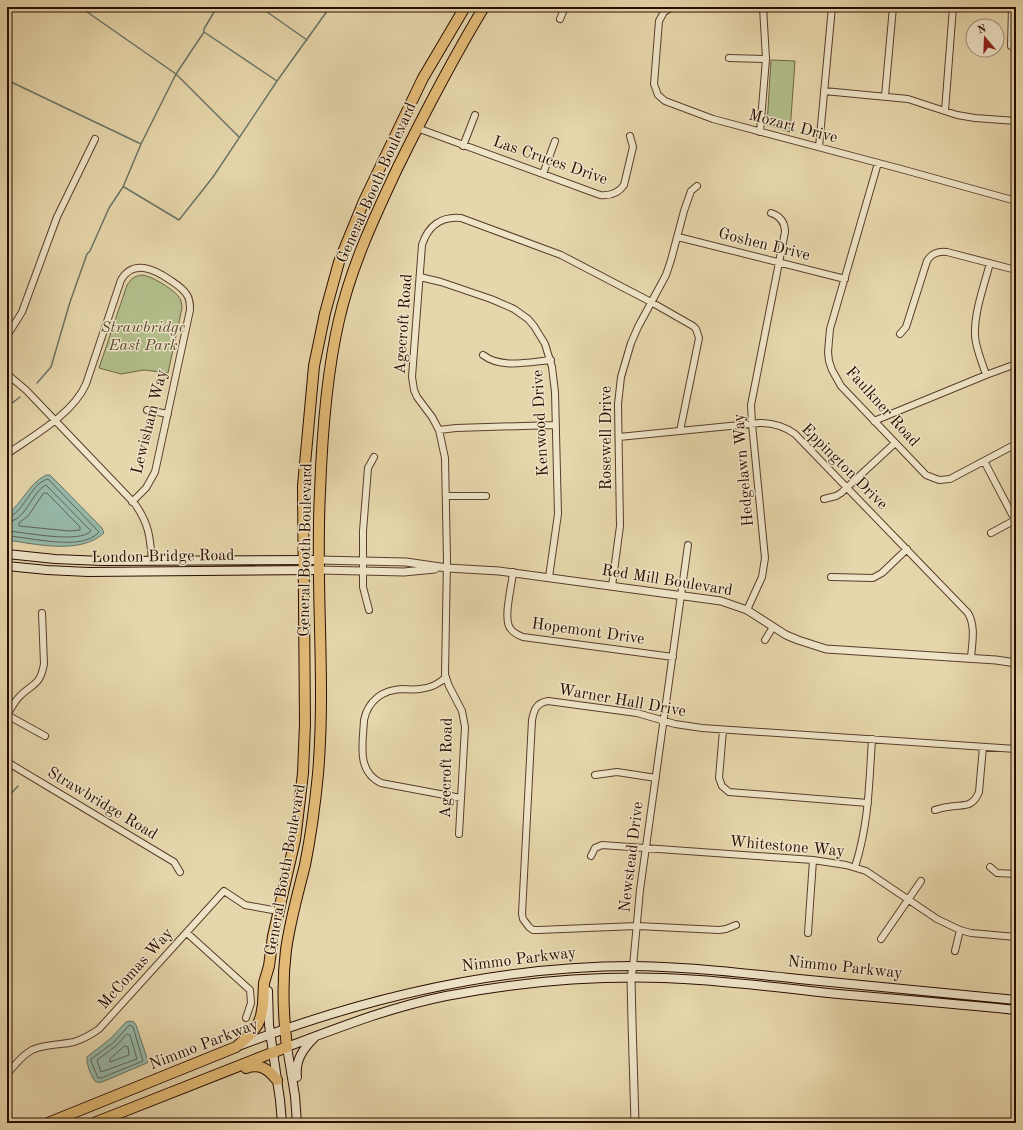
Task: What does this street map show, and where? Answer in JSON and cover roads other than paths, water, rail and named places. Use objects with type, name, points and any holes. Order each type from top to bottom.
[{"type":"highway","name":"General Booth Boulevard","points":[[269,966],[278,911],[295,840],[303,773],[305,724],[303,486],[317,348],[331,287],[346,243],[364,201],[420,85],[464,7]]},
{"type":"highway","name":"General Booth Boulevard","points":[[287,1047],[283,991],[287,946],[293,912],[308,850],[316,791],[321,724],[319,494],[330,372],[339,320],[354,267],[365,239],[417,128],[451,62],[484,7]]},
{"type":"highway","points":[[301,794],[304,814],[300,842],[301,847],[308,850]]},
{"type":"highway","points":[[236,1047],[251,1034],[258,1024],[263,1008],[264,983],[269,966]]},
{"type":"highway","name":"Nimmo Parkway","points":[[48,1123],[236,1047]]},
{"type":"highway","name":"Nimmo Parkway","points":[[94,1123],[287,1047]]},
{"type":"highway","points":[[180,1090],[204,1085],[254,1066],[268,1070],[277,1080]]},
{"type":"main road","name":"London Bridge Road","points":[[7,554],[79,560],[152,560],[303,565]]},
{"type":"main road","name":"London Bridge Road","points":[[7,566],[88,572],[319,565]]},
{"type":"main road","name":"General Booth Boulevard","points":[[269,966],[268,1008],[270,1035],[282,1123]]},
{"type":"main road","name":"Nimmo Parkway","points":[[236,1047],[377,1000],[471,980],[553,970],[633,966],[726,971],[1016,1000]]},
{"type":"main road","name":"Nimmo Parkway","points":[[287,1047],[379,1013],[446,996],[506,986],[548,982],[631,978],[700,980],[1016,1010]]},
{"type":"main road","points":[[298,1123],[301,1120],[301,1104],[296,1066],[302,1052],[316,1036]]},
{"type":"main road","name":"General Booth Boulevard","points":[[287,1047],[298,1123]]},
{"type":"street","points":[[560,19],[566,7]]},
{"type":"street","name":"Mozart Drive","points":[[672,7],[664,12],[659,21],[654,84],[658,95],[665,101],[676,107],[760,132],[1016,201]]},
{"type":"street","points":[[760,132],[766,59],[763,7]]},
{"type":"street","points":[[819,147],[832,7]]},
{"type":"street","points":[[885,96],[893,7]]},
{"type":"street","points":[[945,111],[953,7]]},
{"type":"street","points":[[1011,46],[1012,7]]},
{"type":"street","points":[[729,58],[766,59]]},
{"type":"street","points":[[824,91],[885,96],[918,101],[945,111],[975,118],[1016,121]]},
{"type":"street","points":[[463,146],[475,115]]},
{"type":"street","name":"Las Cruces Drive","points":[[417,128],[600,195],[615,194],[622,189],[626,180],[633,146],[630,136]]},
{"type":"street","points":[[7,336],[22,312],[57,217],[95,138]]},
{"type":"street","points":[[543,174],[555,141]]},
{"type":"street","name":"Faulkner Road","points":[[878,163],[830,329],[828,352],[832,370],[841,386],[926,475],[939,480],[950,479],[1016,444]]},
{"type":"street","name":"Rosewell Drive","points":[[612,586],[620,526],[618,404],[621,377],[631,343],[638,326],[666,275],[678,237],[684,211],[691,191],[697,186]]},
{"type":"street","name":"Hedgelawn Way","points":[[747,610],[762,576],[764,558],[751,405],[785,232],[784,225],[779,217],[771,213]]},
{"type":"street","name":"Agecroft Road","points":[[459,834],[465,727],[460,705],[449,686],[446,677],[447,568],[445,458],[439,430],[432,416],[417,397],[412,382],[422,245],[432,227],[448,218],[461,218],[561,255],[690,323],[696,329],[698,334],[697,351],[680,431]]},
{"type":"street","name":"Goshen Drive","points":[[678,237],[845,279]]},
{"type":"street","points":[[900,334],[906,327],[927,261],[933,254],[942,251],[1016,270]]},
{"type":"street","points":[[986,375],[975,334],[978,307],[990,263]]},
{"type":"street","name":"Lewisham Way","points":[[7,454],[55,420],[74,404],[83,391],[121,280],[132,269],[142,267],[146,268],[165,277],[182,289],[186,293],[190,304],[190,310],[154,472],[146,488],[132,502]]},
{"type":"street","name":"Kenwood Drive","points":[[420,277],[441,282],[509,307],[522,314],[534,326],[545,344],[551,360],[555,392],[558,514],[549,577]]},
{"type":"street","points":[[483,355],[494,362],[500,363],[551,360]]},
{"type":"street","points":[[874,421],[1016,364]]},
{"type":"street","points":[[7,374],[26,390],[140,511],[148,528],[152,560]]},
{"type":"street","points":[[147,410],[168,414]]},
{"type":"street","name":"Eppington Drive","points":[[619,437],[752,424],[774,424],[788,429],[795,434],[907,548],[968,613],[973,630],[971,658]]},
{"type":"street","points":[[439,430],[456,428],[555,425]]},
{"type":"street","points":[[824,499],[836,496],[895,443]]},
{"type":"street","points":[[368,610],[364,587],[363,531],[368,468],[374,457]]},
{"type":"street","points":[[984,461],[1015,521],[991,533]]},
{"type":"street","points":[[446,496],[486,496]]},
{"type":"street","name":"Newstead Drive","points":[[635,1123],[631,978],[640,890],[682,596],[688,544]]},
{"type":"street","points":[[830,576],[873,578],[882,573],[907,548]]},
{"type":"street","name":"Red Mill Boulevard","points":[[319,565],[363,561],[406,562],[447,568],[513,572],[721,601],[747,610],[798,640],[826,649],[971,658],[1016,663]]},
{"type":"street","name":"Red Mill Boulevard","points":[[319,565],[363,571],[404,572],[447,568]]},
{"type":"street","name":"Hopemont Drive","points":[[513,572],[507,617],[510,628],[518,635],[523,637],[673,657]]},
{"type":"street","points":[[42,613],[43,672],[37,683],[19,697],[7,715],[44,736]]},
{"type":"street","points":[[765,640],[773,626]]},
{"type":"street","points":[[446,677],[437,684],[422,689],[402,689],[386,692],[371,702],[365,714],[364,720],[363,761],[367,772],[381,783],[461,798]]},
{"type":"street","name":"Warner Hall Drive","points":[[736,925],[719,930],[637,926],[533,930],[526,923],[522,914],[524,866],[532,720],[533,712],[536,707],[543,702],[548,701],[637,713],[664,722],[723,730],[1016,749]]},
{"type":"street","points":[[723,730],[719,778],[722,786],[729,792],[868,803]]},
{"type":"street","points":[[855,867],[864,836],[868,803],[872,739]]},
{"type":"street","points":[[935,810],[949,806],[969,804],[976,797],[979,792],[983,747]]},
{"type":"street","name":"Strawbridge Road","points":[[7,762],[174,862],[180,872]]},
{"type":"street","points":[[595,775],[617,772],[656,778]]},
{"type":"street","name":"Whitestone Way","points":[[591,856],[595,848],[602,846],[813,860],[855,867],[866,871],[937,919],[960,930],[971,933],[1016,937]]},
{"type":"street","points":[[808,933],[813,860]]},
{"type":"street","points":[[990,867],[997,872],[1016,874]]},
{"type":"street","points":[[881,939],[922,881]]},
{"type":"street","name":"McComas Way","points":[[7,1074],[25,1055],[31,1051],[38,1048],[74,1042],[99,1029],[224,891],[245,905],[278,911]]},
{"type":"street","points":[[955,951],[960,930]]},
{"type":"street","points":[[186,933],[250,990],[251,1002],[246,1018]]},
{"type":"water","points":[[46,475],[50,475],[55,480],[102,528],[104,533],[94,540],[83,544],[70,546],[44,545],[7,540],[7,514],[13,510],[35,483]]},
{"type":"water","points":[[126,1022],[134,1022],[136,1025],[148,1061],[147,1063],[102,1082],[96,1082],[93,1079],[89,1069],[87,1057],[110,1039]]},
{"type":"waterway","points":[[80,7],[176,74],[239,137]]},
{"type":"waterway","points":[[37,383],[51,367],[70,302],[87,254],[90,251],[109,208],[123,187],[141,144],[176,74],[204,32],[204,29],[217,7]]},
{"type":"waterway","points":[[260,7],[307,40]]},
{"type":"waterway","points":[[124,187],[179,220],[213,177],[277,81],[330,7]]},
{"type":"waterway","points":[[204,32],[277,81]]},
{"type":"waterway","points":[[7,80],[141,144]]},
{"type":"waterway","points":[[7,407],[20,397]]},
{"type":"waterway","points":[[7,798],[18,786]]},
{"type":"park label","name":"Strawbridge East Park","points":[[143,337]]}]
